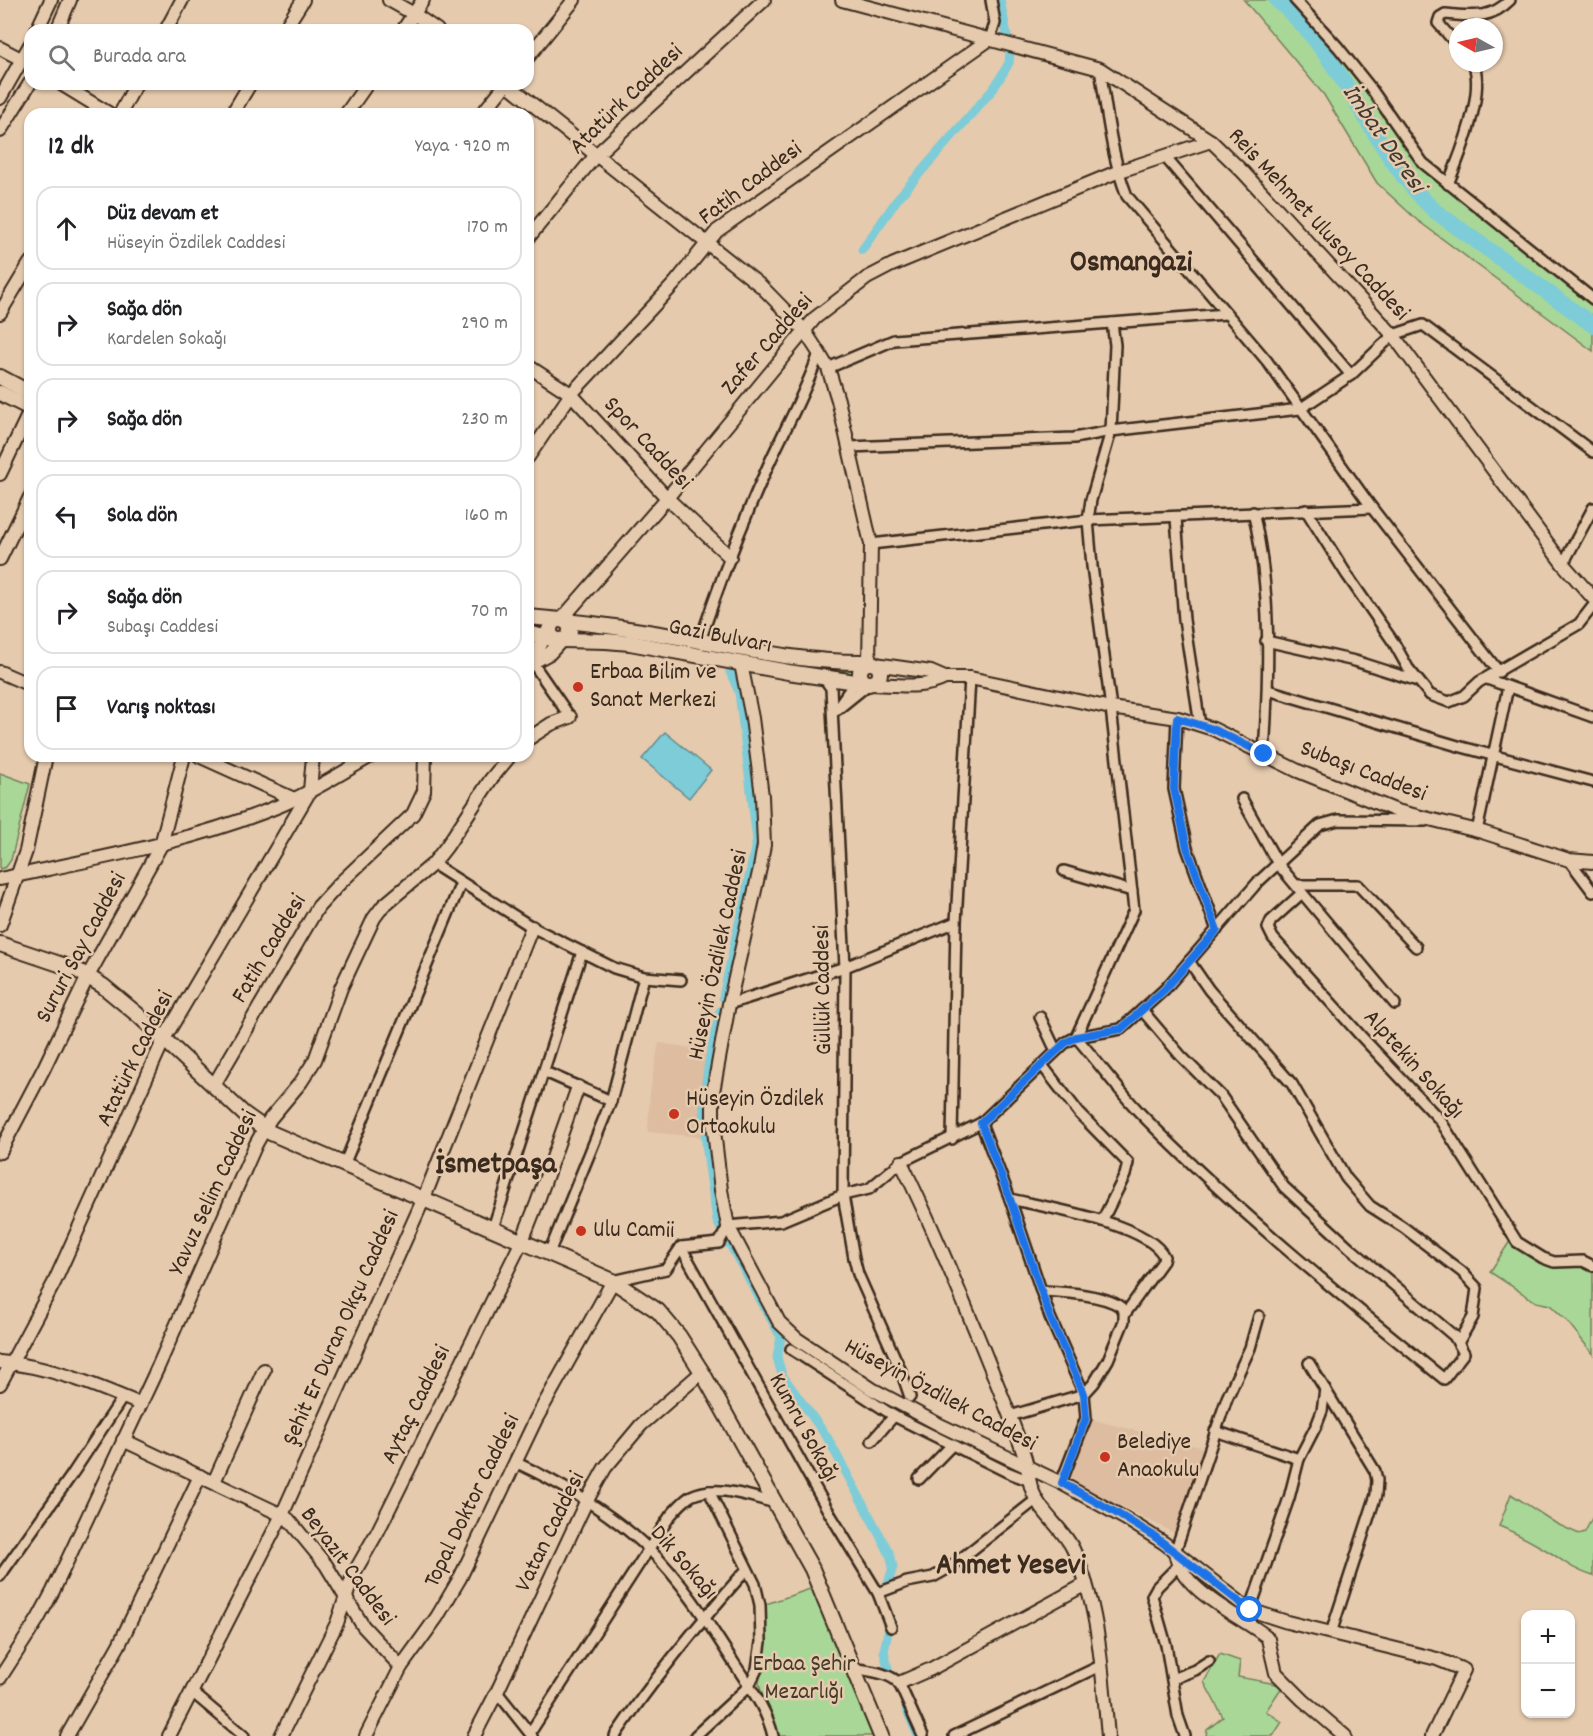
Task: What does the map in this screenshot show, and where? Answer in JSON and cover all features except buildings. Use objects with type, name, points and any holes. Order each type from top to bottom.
[{"type":"main road","points":[[0,377],[24,390]]},
{"type":"main road","points":[[0,393],[24,407]]},
{"type":"main road","name":"Gazi Bulvarı","points":[[534,620],[556,631],[741,664],[823,677],[861,680]]},
{"type":"main road","name":"Gazi Bulvarı","points":[[534,633],[556,631],[700,641],[802,660],[872,663]]},
{"type":"main road","points":[[861,680],[861,668],[872,663]]},
{"type":"main road","points":[[0,944],[88,976],[138,1014],[264,1129],[287,1142],[424,1198],[613,1281],[658,1311],[679,1336],[702,1372],[812,1569],[881,1736]]},
{"type":"street","points":[[40,24],[51,0]]},
{"type":"street","points":[[60,24],[70,0]]},
{"type":"street","points":[[169,24],[182,0]]},
{"type":"street","points":[[288,24],[303,0]]},
{"type":"street","points":[[389,0],[428,24]]},
{"type":"street","points":[[407,24],[423,0]]},
{"type":"street","points":[[534,50],[574,0]]},
{"type":"street","name":"Atatürk Caddesi","points":[[534,231],[596,155],[764,0]]},
{"type":"street","name":"Reis Mehmet Ulusoy Caddesi","points":[[842,0],[1100,69],[1211,141],[1243,172],[1393,335],[1563,564],[1593,598]]},
{"type":"street","points":[[990,39],[995,23],[991,0]]},
{"type":"street","points":[[1295,0],[1338,47],[1370,87],[1423,163],[1593,299]]},
{"type":"street","points":[[1449,36],[1438,23],[1440,17],[1445,14],[1485,16],[1498,11],[1510,0]]},
{"type":"street","name":"Fatih Caddesi","points":[[534,448],[571,394],[675,283],[726,223],[990,39]]},
{"type":"street","points":[[0,48],[23,60],[0,98]]},
{"type":"street","points":[[1100,69],[1112,150],[1117,172],[1127,196],[1267,361],[1372,508],[1499,672]]},
{"type":"street","points":[[1448,184],[1474,104],[1478,82],[1475,72]]},
{"type":"street","points":[[0,130],[26,90]]},
{"type":"street","points":[[71,90],[100,108]]},
{"type":"street","points":[[123,108],[133,90]]},
{"type":"street","points":[[236,108],[246,90]]},
{"type":"street","points":[[350,108],[363,90]]},
{"type":"street","points":[[488,108],[502,90]]},
{"type":"street","points":[[515,90],[761,286],[804,330],[819,353],[828,368],[872,544],[872,663]]},
{"type":"street","name":"Zafer Caddesi","points":[[556,631],[804,330],[841,296],[879,271],[1117,172],[1211,141]]},
{"type":"street","points":[[1165,157],[1351,375]]},
{"type":"street","points":[[0,313],[24,273]]},
{"type":"street","points":[[828,368],[894,340],[1226,314]]},
{"type":"street","points":[[1076,1037],[1134,910],[1088,520],[1091,500],[1111,431],[1115,345],[1112,323]]},
{"type":"street","points":[[849,447],[1074,438],[1111,431],[1300,409],[1351,375],[1393,335],[1423,325],[1593,452]]},
{"type":"street","points":[[700,641],[729,557],[769,465],[808,384],[819,353]]},
{"type":"street","name":"Spor Caddesi","points":[[534,370],[571,394],[667,498],[729,557]]},
{"type":"street","points":[[0,474],[24,423]]},
{"type":"street","points":[[872,544],[1088,520],[1372,508]]},
{"type":"street","points":[[1563,564],[1593,508]]},
{"type":"street","points":[[0,559],[24,509]]},
{"type":"street","points":[[1306,510],[1408,668],[1430,695],[1449,702],[1464,696],[1479,682],[1579,624],[1593,606]]},
{"type":"street","points":[[1253,512],[1261,550],[1266,641],[1268,690],[1264,754]]},
{"type":"street","points":[[1176,518],[1184,620],[1200,725]]},
{"type":"street","points":[[534,661],[550,653],[556,631]]},
{"type":"street","points":[[534,658],[556,631]]},
{"type":"street","points":[[1266,641],[1355,661],[1419,681]]},
{"type":"street","name":"Subaşı Caddesi","points":[[872,663],[931,672],[945,678],[970,678],[1111,708],[1177,718],[1200,725],[1372,802],[1434,822],[1477,831],[1569,860],[1593,862]]},
{"type":"street","name":"Hüseyin Özdilek Caddesi","points":[[741,664],[762,796],[764,838],[760,868],[729,1004],[712,1105],[715,1152],[728,1226],[774,1314],[787,1332],[872,1389],[942,1426],[1062,1483],[1126,1519],[1175,1552],[1250,1610],[1437,1659],[1464,1670],[1432,1736]]},
{"type":"street","points":[[534,668],[570,717],[551,724],[534,735]]},
{"type":"street","points":[[0,672],[24,682]]},
{"type":"street","name":"Güllük Caddesi","points":[[823,677],[831,688],[845,967],[843,1195],[858,1274],[901,1371],[910,1397]]},
{"type":"street","name":"Subaşı Caddesi","points":[[861,680],[923,685],[945,678]]},
{"type":"street","points":[[952,1139],[956,922],[970,678]]},
{"type":"street","points":[[1487,679],[1593,717]]},
{"type":"street","points":[[832,715],[861,680]]},
{"type":"street","points":[[832,715],[861,680]]},
{"type":"street","points":[[1477,831],[1508,687]]},
{"type":"street","points":[[1268,690],[1593,782]]},
{"type":"street","points":[[1177,718],[1174,789],[1187,848],[1217,930]]},
{"type":"street","points":[[0,925],[29,840],[45,762]]},
{"type":"street","name":"Sururi Say Caddesi","points":[[0,1152],[88,976],[161,845],[182,762]]},
{"type":"street","points":[[212,762],[294,799]]},
{"type":"street","name":"Atatürk Caddesi","points":[[0,1384],[6,1363],[54,1283],[164,1038],[310,790],[313,762]]},
{"type":"street","points":[[0,879],[161,845],[245,819],[294,799],[360,762]]},
{"type":"street","name":"Fatih Caddesi","points":[[214,1085],[318,907],[340,883],[405,823],[418,806],[424,791],[425,762]]},
{"type":"street","name":"Yavuz Selim Caddesi","points":[[0,1678],[53,1591],[264,1129],[278,1108],[310,1070],[341,988],[374,918],[383,906],[433,864],[505,762]]},
{"type":"street","points":[[1242,799],[1278,864],[1395,1004]]},
{"type":"street","points":[[613,1281],[666,1269],[681,1247],[718,1243],[728,1226],[781,1221],[843,1195],[869,1189],[901,1162],[981,1123],[1056,1051],[1076,1037],[1121,1029],[1165,989],[1257,883],[1320,825],[1338,820],[1434,822]]},
{"type":"street","points":[[1569,860],[1593,892]]},
{"type":"street","points":[[433,864],[532,927],[614,968],[644,976],[681,980]]},
{"type":"street","points":[[1064,871],[1132,891]]},
{"type":"street","points":[[344,1166],[461,883]]},
{"type":"street","points":[[1299,889],[1358,885],[1416,947]]},
{"type":"street","name":"Alptekin Sokağı","points":[[1299,889],[1271,921],[1268,928],[1273,938],[1440,1120],[1517,1242],[1554,1262],[1583,1261],[1593,1266]]},
{"type":"street","points":[[729,1004],[845,967],[956,922]]},
{"type":"street","name":"Şehit Er Duran Okçu Caddesi","points":[[169,1736],[282,1515],[424,1198],[532,927]]},
{"type":"street","points":[[493,1228],[582,952]]},
{"type":"street","points":[[1189,961],[1209,990],[1292,1084],[1346,1178],[1370,1206],[1462,1272],[1477,1288],[1473,1317],[1458,1343]]},
{"type":"street","points":[[549,1253],[611,1101],[644,976]]},
{"type":"street","points":[[1076,1037],[1140,1112],[1227,1196],[1316,1275],[1444,1379],[1464,1353],[1454,1336],[1349,1247],[1284,1187],[1221,1096],[1181,1056],[1142,1010]]},
{"type":"street","points":[[1040,1017],[1056,1051]]},
{"type":"street","points":[[1042,1065],[1079,1113],[1128,1163],[1125,1175],[1102,1221]]},
{"type":"street","points":[[544,1072],[611,1101]]},
{"type":"street","name":"Aytaç Caddesi","points":[[281,1736],[330,1638],[354,1573],[378,1531],[522,1241],[578,1087]]},
{"type":"street","points":[[981,1123],[1056,1333],[1084,1394],[1086,1418],[1062,1483]]},
{"type":"street","points":[[901,1162],[951,1270],[1010,1416],[1028,1467],[1036,1499],[1068,1539],[1078,1560],[1095,1621],[1102,1665],[1108,1736]]},
{"type":"street","points":[[1010,1199],[1102,1221],[1143,1236],[1160,1249],[1164,1257],[1125,1314],[1108,1360],[1094,1383],[1084,1394],[1010,1416]]},
{"type":"street","name":"Kumru Sokağı","points":[[681,1247],[830,1514],[878,1593],[891,1627]]},
{"type":"street","name":"Topal Doktor Caddesi","points":[[366,1736],[401,1667],[448,1599],[560,1375],[613,1281]]},
{"type":"street","points":[[1041,1291],[1072,1293],[1113,1303],[1120,1305],[1125,1314]]},
{"type":"street","points":[[1258,1316],[1250,1348],[1227,1398],[1175,1552],[1178,1566],[1200,1590],[1266,1636],[1276,1673],[1345,1736]]},
{"type":"street","name":"Hüseyin Özdilek Caddesi","points":[[790,1349],[894,1416],[1007,1472],[1030,1480]]},
{"type":"street","points":[[6,1363],[51,1371],[92,1384],[140,1404]]},
{"type":"street","points":[[1308,1363],[1371,1464],[1378,1487],[1331,1633]]},
{"type":"street","points":[[214,1482],[264,1370]]},
{"type":"street","name":"Vatan Caddesi","points":[[474,1736],[586,1502],[609,1463],[641,1425],[702,1372]]},
{"type":"street","points":[[1250,1610],[1299,1459],[1317,1424],[1325,1389]]},
{"type":"street","points":[[0,1576],[71,1476],[123,1397]]},
{"type":"street","points":[[872,1441],[894,1416]]},
{"type":"street","points":[[1215,1431],[1299,1459]]},
{"type":"street","name":"Beyazıt Caddesi","points":[[123,1440],[282,1515],[295,1526],[326,1565],[368,1633],[401,1667]]},
{"type":"street","points":[[919,1479],[953,1444]]},
{"type":"street","name":"Dik Sokağı","points":[[515,1462],[560,1485],[649,1549],[704,1617],[766,1714],[773,1736]]},
{"type":"street","points":[[67,1736],[119,1646],[200,1476]]},
{"type":"street","points":[[497,1692],[531,1735],[670,1516],[686,1500],[693,1495],[709,1491],[727,1492],[776,1503]]},
{"type":"street","points":[[695,1736],[749,1686],[757,1670],[762,1624],[758,1593],[709,1491]]},
{"type":"street","points":[[878,1593],[907,1582],[933,1577],[949,1568],[1036,1499]]},
{"type":"street","points":[[1178,1566],[1157,1587],[1152,1596],[1166,1645],[1180,1724],[1185,1736]]},
{"type":"street","points":[[615,1736],[704,1617],[747,1569]]},
{"type":"street","points":[[899,1683],[931,1669],[1086,1584]]},
{"type":"street","points":[[1172,1679],[1195,1670],[1209,1661]]},
{"type":"street","points":[[954,1736],[1102,1665]]},
{"type":"street","points":[[852,1668],[887,1675],[899,1683],[923,1736]]},
{"type":"street","points":[[192,1692],[244,1736]]},
{"type":"shaded area","points":[[659,1043],[709,1051],[703,1081],[702,1137],[648,1132],[650,1092]]},
{"type":"shaded area","points":[[1090,1419],[1204,1448],[1176,1534],[1069,1479]]},
{"type":"green space","points":[[1244,0],[1290,0],[1308,17],[1371,96],[1413,158],[1428,173],[1593,304],[1593,351],[1417,220],[1377,183],[1324,95]]},
{"type":"green space","points":[[577,627],[751,657],[856,669],[855,675],[577,634]]},
{"type":"green space","points":[[0,773],[30,784],[11,860],[6,867],[0,869]]},
{"type":"green space","points":[[1510,1241],[1526,1255],[1541,1262],[1576,1265],[1593,1271],[1593,1354],[1567,1321],[1550,1305],[1536,1302],[1490,1272]]},
{"type":"green space","points":[[1511,1494],[1557,1524],[1579,1534],[1585,1532],[1593,1516],[1593,1576],[1575,1569],[1532,1542],[1499,1526]]},
{"type":"green space","name":"Erbaa Şehir Mezarlığı","points":[[816,1587],[876,1736],[777,1736],[759,1683],[766,1638],[763,1605]]},
{"type":"green space","points":[[1220,1654],[1240,1661],[1238,1677],[1282,1687],[1266,1711],[1282,1722],[1273,1736],[1206,1736],[1207,1730],[1223,1717],[1204,1682]]},
{"type":"water","points":[[665,732],[711,770],[689,798],[642,759]]},
{"type":"waterway","points":[[1000,0],[1007,35]]},
{"type":"waterway","name":"İmbat Deresi","points":[[1277,0],[1292,14],[1331,61],[1400,172],[1435,211],[1593,325]]},
{"type":"waterway","points":[[862,250],[899,197],[994,88],[1009,63],[1010,52]]},
{"type":"waterway","points":[[723,997],[757,840],[739,692],[730,672]]},
{"type":"waterway","points":[[720,1011],[712,1047],[704,1107],[705,1136],[717,1221],[720,1227]]},
{"type":"waterway","points":[[728,1241],[781,1337],[777,1357],[782,1375],[827,1437],[890,1554],[893,1567],[888,1584]]},
{"type":"waterway","points":[[888,1632],[884,1651],[888,1668]]},
{"type":"waterway","points":[[906,1708],[918,1736]]},
{"type":"place","name":"Erbaa Bilim ve Sanat Merkezi","points":[[578,687]]},
{"type":"place","name":"Hüseyin Özdilek Ortaokulu","points":[[674,1114]]},
{"type":"place","name":"Ulu Camii","points":[[581,1231]]},
{"type":"place","name":"Belediye Anaokulu","points":[[1105,1457]]},
{"type":"district","name":"Osmangazi","points":[[1131,264]]},
{"type":"district","name":"İsmetpaşa","points":[[496,1166]]},
{"type":"district","name":"Ahmet Yesevi","points":[[1011,1567]]},
{"type":"route","points":[[1250,1610],[1154,1536],[1062,1483],[1086,1418],[1084,1394],[1056,1333],[981,1123],[1065,1043],[1076,1037],[1121,1029],[1165,989],[1217,930],[1187,848],[1174,789],[1177,718],[1213,729],[1264,754]]}]
